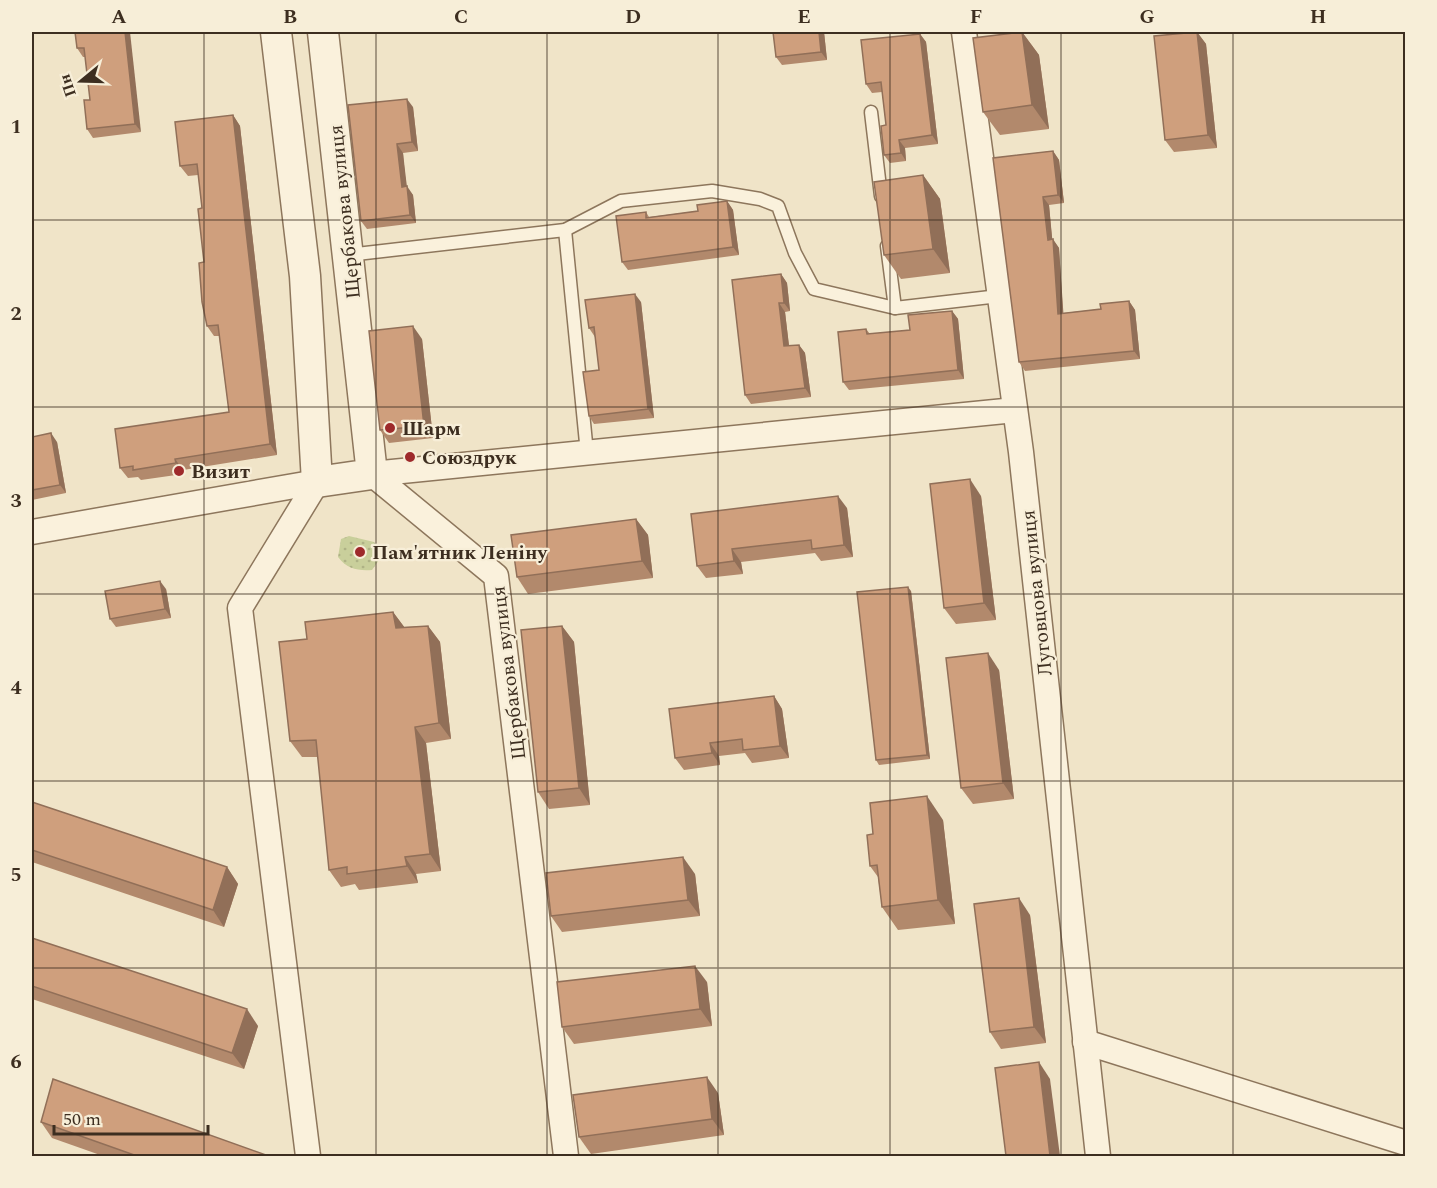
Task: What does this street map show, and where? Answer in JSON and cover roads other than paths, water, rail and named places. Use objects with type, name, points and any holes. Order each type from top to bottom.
[{"type":"street","points":[[276,32],[305,276],[317,482],[240,608],[308,1156]]},
{"type":"street","name":"Щербакова вулиця","points":[[323,32],[372,474],[496,576],[566,1156]]},
{"type":"street","name":"Луговцова вулиця","points":[[964,32],[1015,410],[1098,1156]]},
{"type":"street","points":[[32,532],[372,474],[1015,410]]},
{"type":"street","points":[[1085,1042],[1406,1143]]},
{"type":"lane","points":[[871,112],[882,204]]},
{"type":"lane","points":[[348,255],[565,230],[621,201],[712,191],[760,199],[778,206],[795,253],[814,289],[895,308],[999,296]]},
{"type":"lane","points":[[885,227],[895,308]]},
{"type":"lane","points":[[565,230],[587,453]]},
{"type":"place","name":"Шарм","points":[[390,428]]},
{"type":"place","name":"Союздрук","points":[[410,457]]},
{"type":"place","name":"Визит","points":[[179,471]]},
{"type":"place","name":"Пам'ятник Леніну","points":[[360,552]]}]
